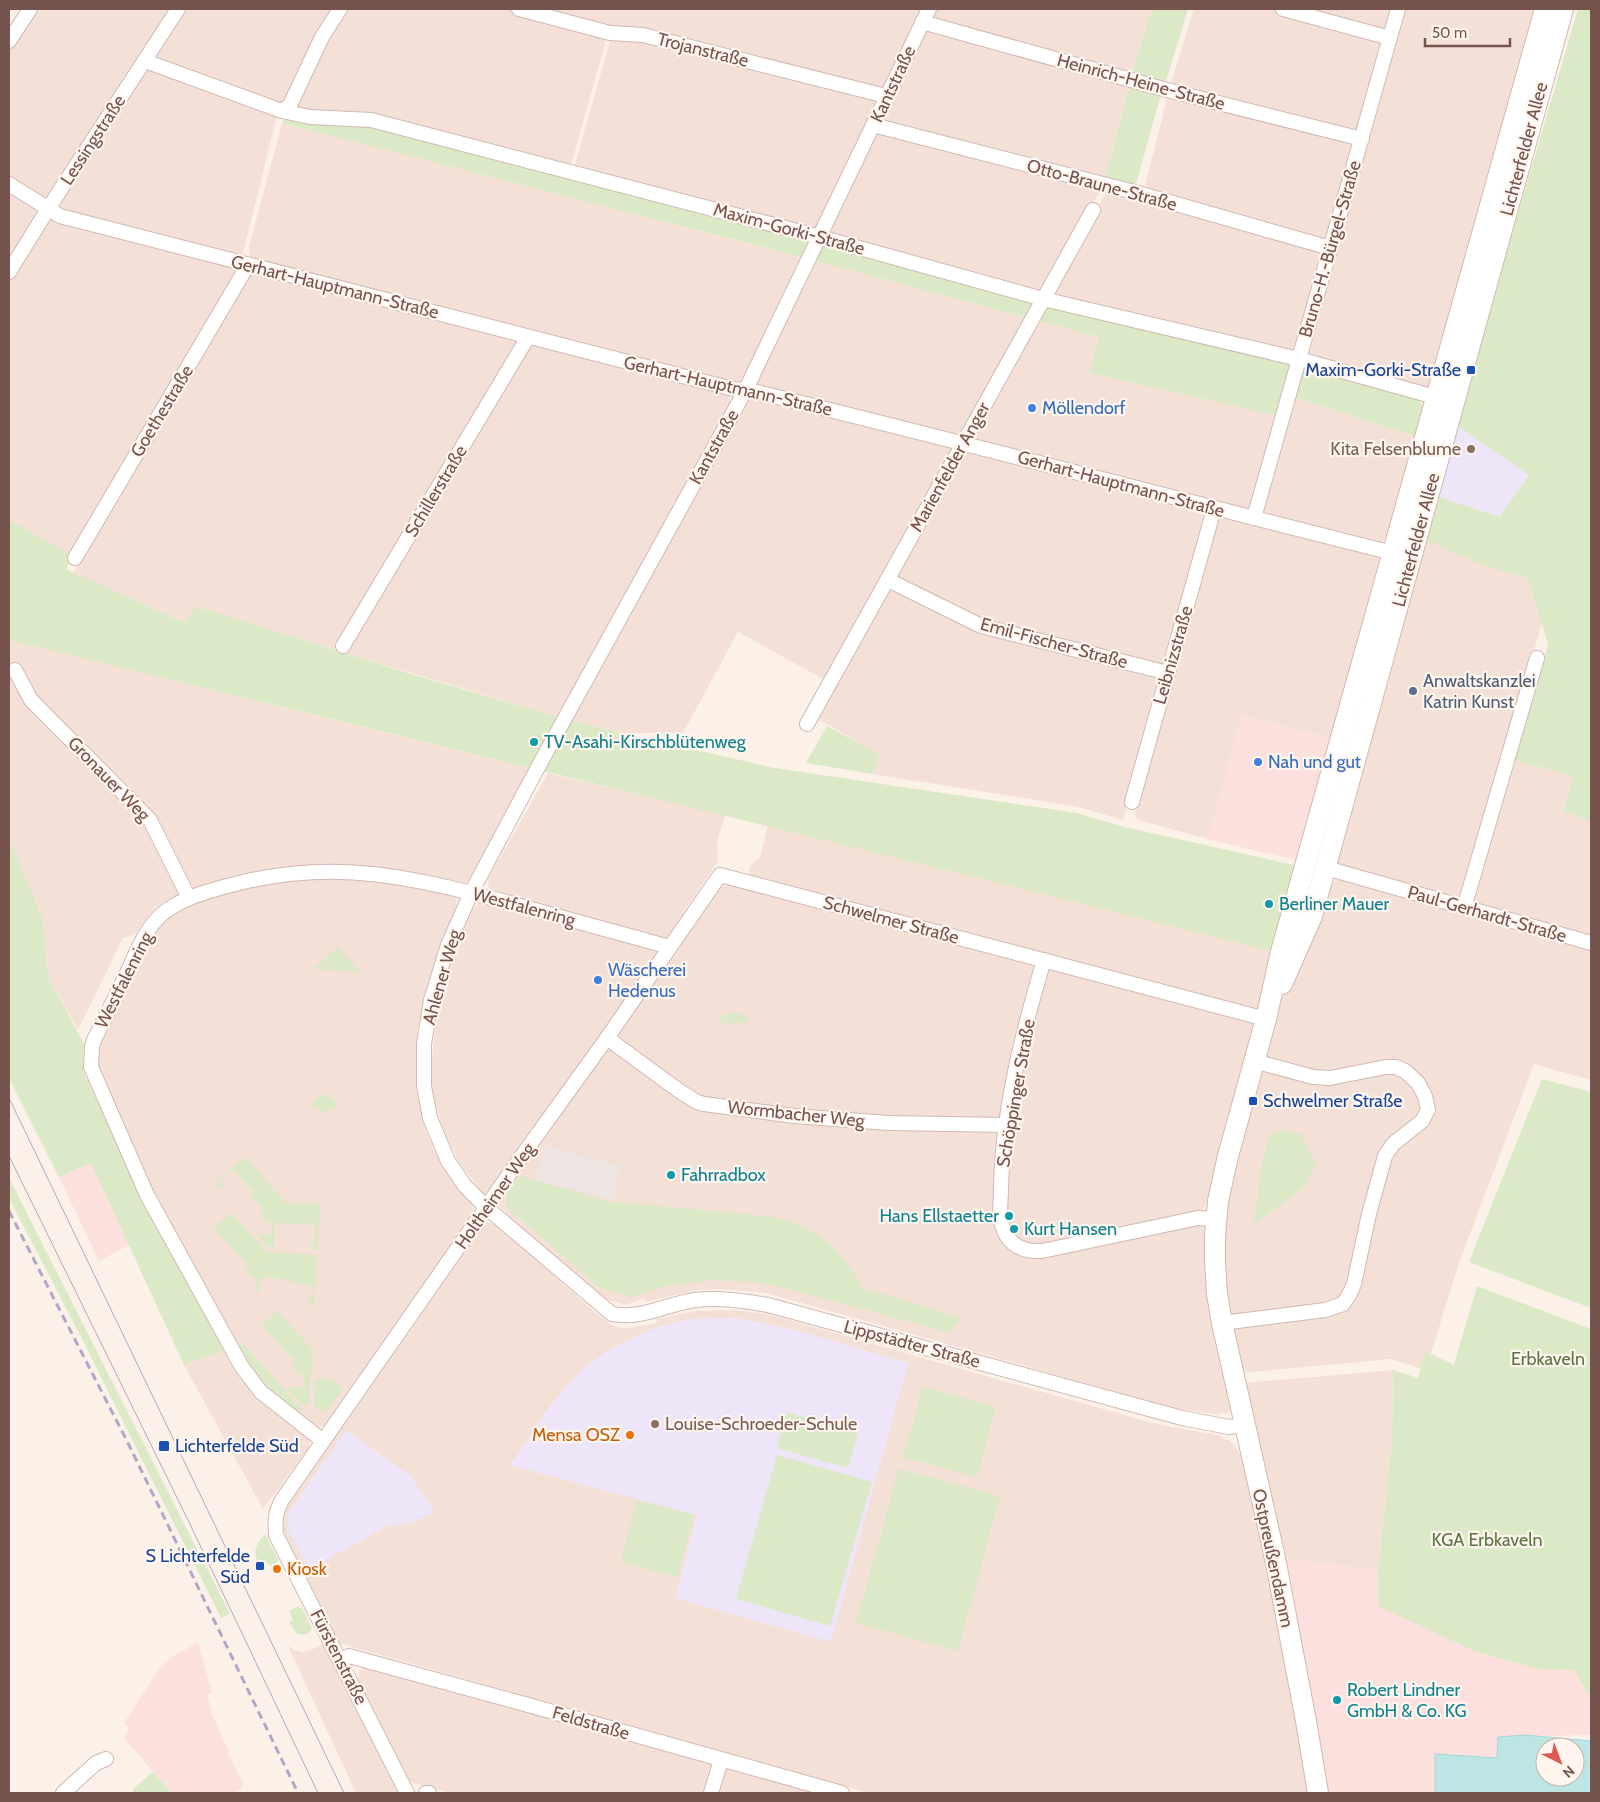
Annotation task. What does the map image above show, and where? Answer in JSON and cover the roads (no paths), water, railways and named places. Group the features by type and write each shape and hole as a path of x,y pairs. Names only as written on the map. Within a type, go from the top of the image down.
{"main road":[{"name":"Lichterfelder Allee","path":"1287,957 1312,916 1326,868 1402,555 1435,397 1545,9"},
{"name":"Lichterfelder Allee","path":"1287,957 1305,865 1402,555 1562,9"},
{"path":"1305,865 1326,868"},
{"name":"Ostpreußendamm","path":"1287,957 1266,1019 1228,1156 1218,1201 1214,1262 1222,1323 1275,1558 1318,1793"}],"street":[{"path":"9,41 30,9"},
{"name":"Lessingstraße","path":"9,272 48,208 178,9"},
{"path":"282,111 290,105 322,37 340,9"},
{"name":"Trojanstraße","path":"519,9 610,33 643,35 886,96"},
{"name":"Kantstraße","path":"536,769 745,391 928,9"},
{"path":"1283,9 1390,38"},
{"name":"Bruno-H.-Bürgel-Straße","path":"1254,518 1398,9"},
{"name":"Heinrich-Heine-Straße","path":"922,22 1167,90 1362,139"},
{"name":"Maxim-Gorki-Straße","path":"145,61 282,111 310,118 371,120 820,237 1043,299 1299,359 1435,397"},
{"name":"Otto-Braune-Straße","path":"873,125 1138,193 1330,248"},
{"name":"Gerhart-Hauptmann-Straße","path":"9,184 60,216 729,388 761,393 964,443 1214,509 1402,555"},
{"name":"Marienfelder Anger","path":"808,724 1092,210"},
{"name":"Goethestraße","path":"75,558 248,265"},
{"name":"Schillerstraße","path":"344,646 528,337"},
{"name":"Leibnizstraße","path":"1132,802 1214,509"},
{"name":"Emil-Fischer-Straße","path":"888,580 981,626 1168,673"},
{"path":"1464,908 1537,658"},
{"name":"Gronauer Weg","path":"15,670 31,700 150,820 189,898"},
{"name":"Ahlener Weg","path":"536,769 471,893 448,945 431,1000 424,1044 424,1086 430,1118 448,1161 465,1186 487,1208 584,1292"},
{"name":"Paul-Gerhardt-Straße","path":"1326,868 1591,943"},
{"name":"Westfalenring","path":"323,1441 261,1392 242,1367 147,1195 91,1066 94,1040 146,932 162,914 189,898 266,877 296,872 322,871 374,873 406,878 471,893 670,947"},
{"name":"Holtheimer Weg","path":"274,1519 282,1500 720,875"},
{"name":"Schwelmer Straße","path":"720,875 1266,1019"},
{"name":"Schöppinger Straße","path":"1044,960 1018,1060 1006,1125 1001,1171 1000,1217 1007,1238 1015,1246 1031,1252 1198,1218 1216,1219"},
{"name":"Wormbacher Weg","path":"607,1038 678,1090 697,1102 704,1104 794,1116 888,1124 1006,1125"},
{"path":"1222,1323 1324,1310 1343,1304 1350,1295 1354,1284 1369,1214 1385,1156 1393,1144 1422,1121 1428,1110 1425,1096 1418,1084 1405,1071 1396,1067 1386,1067 1330,1078 1313,1077 1254,1061"},
{"name":"Lippstädter Straße","path":"584,1292 612,1314 622,1316 634,1316 695,1300 723,1299 768,1305 1182,1418 1229,1428 1244,1425"},
{"name":"Fürstenstraße","path":"274,1519 276,1535 407,1793"},
{"name":"Feldstraße","path":"340,1660 349,1656 842,1793"},
{"path":"63,1793 96,1764 106,1760"},
{"path":"711,1793 721,1760"}],"water":[{"path":"1525,1735 1547,1737 1535,1737 1535,1787 1585,1787 1585,1740 1591,1741 1591,1793 1435,1793 1435,1754 1497,1758 1498,1737"}],"tram line":[{"path":"9,1098 344,1793"},
{"path":"9,1156 188,1520 318,1793"}],"railway":[{"path":"9,1211 128,1443 298,1793"}],"place":[{"name":"Maxim-Gorki-Straße","path":"1471,370"},
{"name":"Möllendorf","path":"1032,408"},
{"name":"Kita Felsenblume","path":"1471,449"},
{"name":"Anwaltskanzlei Katrin Kunst","path":"1413,691"},
{"name":"TV-Asahi-Kirschblütenweg","path":"534,742"},
{"name":"Nah und gut","path":"1258,762"},
{"name":"Berliner Mauer","path":"1269,904"},
{"name":"Wäscherei Hedenus","path":"598,980"},
{"name":"Schwelmer Straße","path":"1253,1101"},
{"name":"Fahrradbox","path":"671,1175"},
{"name":"Hans Ellstaetter","path":"1009,1216"},
{"name":"Kurt Hansen","path":"1014,1229"},
{"name":"Louise-Schroeder-Schule","path":"655,1424"},
{"name":"Mensa OSZ","path":"630,1435"},
{"name":"Lichterfelde Süd","path":"164,1446"},
{"name":"S Lichterfelde Süd","path":"260,1566"},
{"name":"Kiosk","path":"277,1569"},
{"name":"Robert Lindner GmbH & Co. KG","path":"1337,1700"}],"park label":[{"name":"Erbkaveln","path":"1548,1359"},
{"name":"KGA Erbkaveln","path":"1487,1540"}]}
